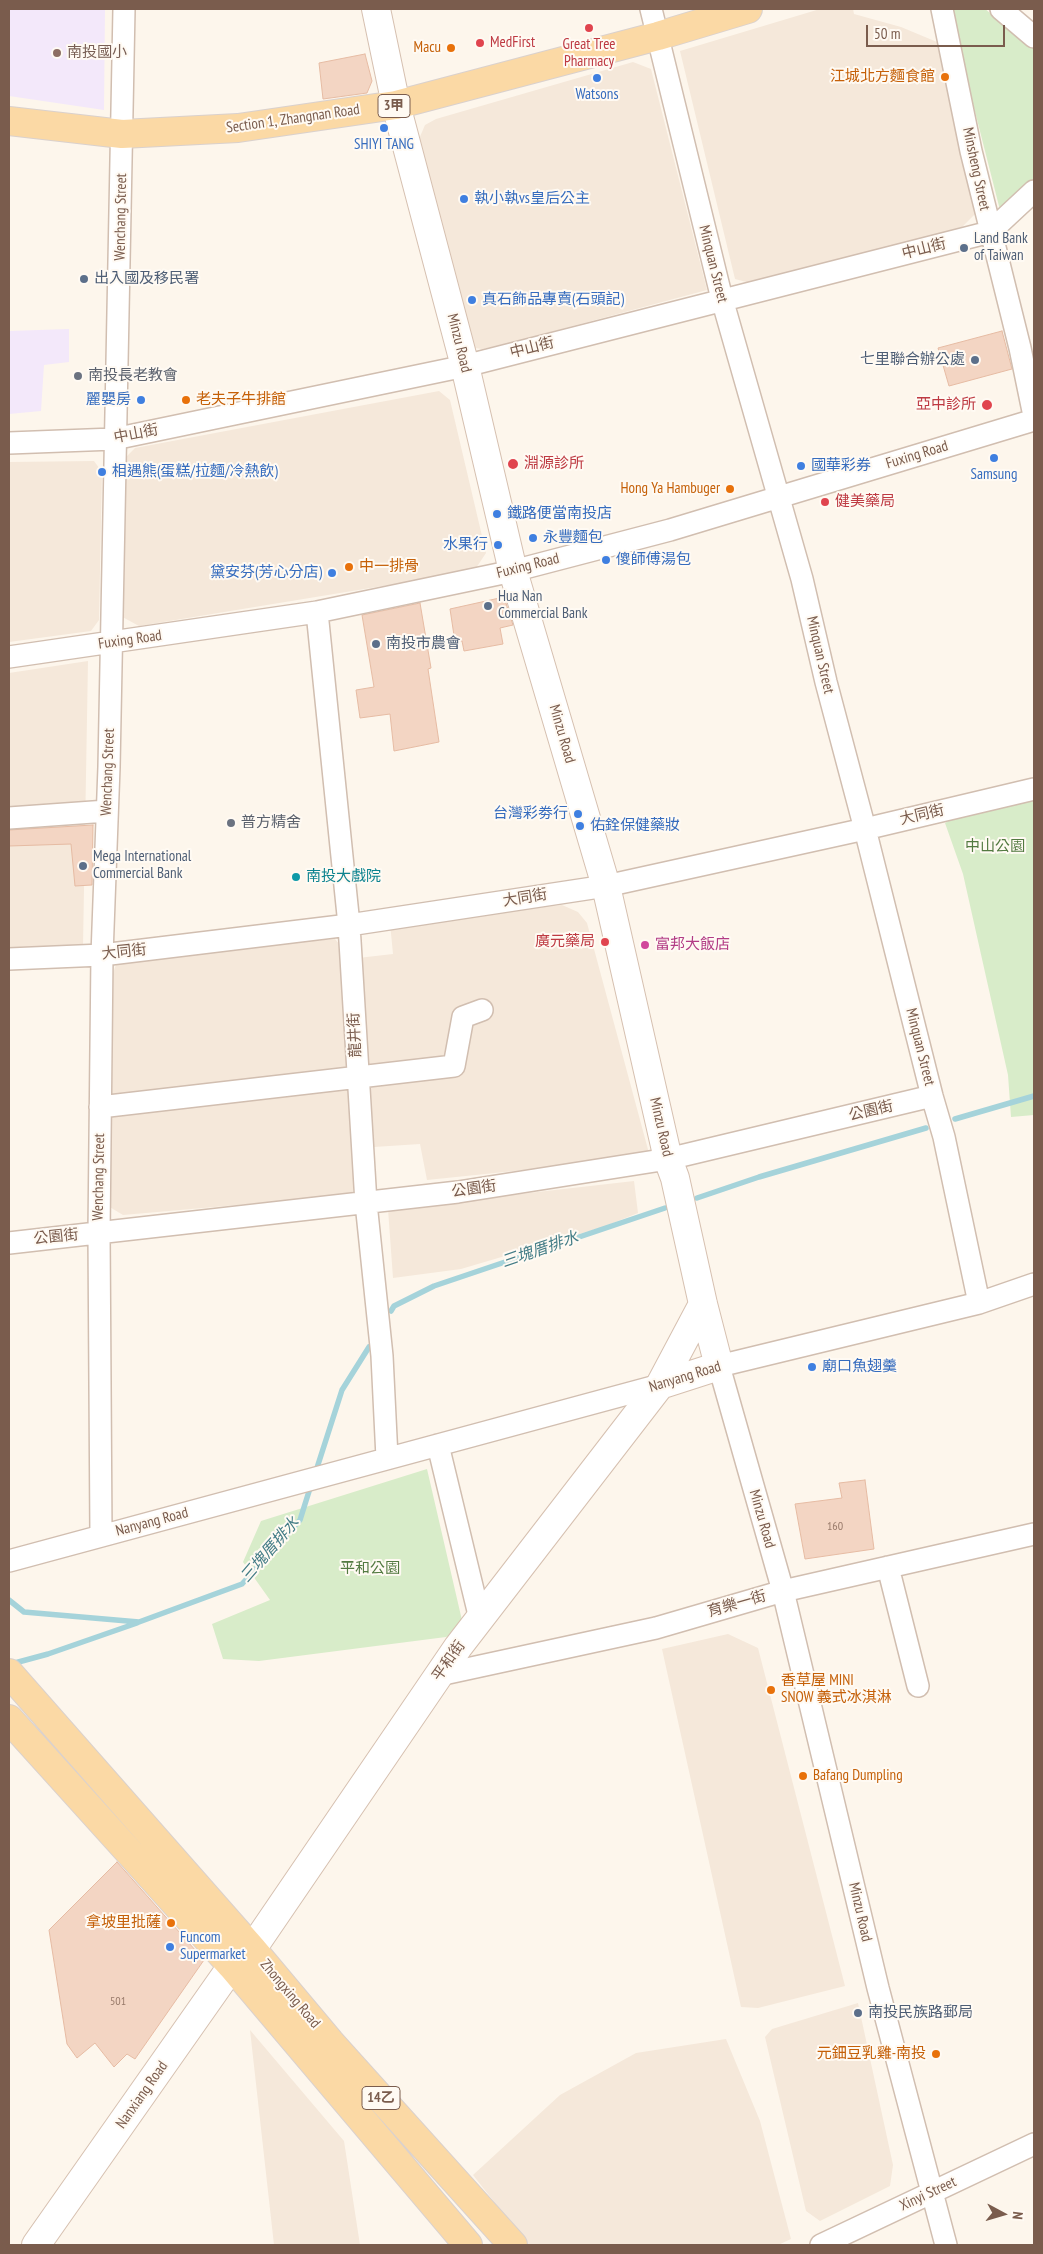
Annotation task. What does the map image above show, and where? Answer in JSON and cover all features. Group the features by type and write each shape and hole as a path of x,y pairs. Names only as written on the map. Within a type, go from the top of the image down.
{"main road":[{"name":"Minzu Road","path":"376,9 396,105 465,366 513,571 606,886 668,1159 679,1195 719,1366"},
{"name":"3甲","path":"658,36 748,9"},
{"name":"Section 1, Zhangnan Road","path":"9,121 122,134 238,128 396,105 658,36"},
{"name":"平和街","path":"242,1957 439,1674 660,1384 703,1304"},
{"name":"Nanyang Road","path":"660,1384 719,1366"},
{"name":"Zhongxing Road","path":"9,1673 242,1957 468,2245"},
{"name":"Zhongxing Road","path":"9,1719 242,1957 330,2042 513,2245"},
{"name":"Nanxiang Road","path":"36,2245 242,1957"}],"street":[{"name":"Wenchang Street","path":"101,1536 99,1233 102,954 111,644 124,9"},
{"name":"Minquan Street","path":"651,9 722,299 802,579 826,682 944,1137 979,1303"},
{"name":"Minsheng Street","path":"942,9 990,232 1020,348 1034,416"},
{"path":"1001,9 1034,37"},
{"name":"中山街","path":"9,443 114,439 465,366 990,232 1034,191"},
{"name":"Fuxing Road","path":"9,657 111,644 317,612 513,571 670,530 1034,420"},
{"name":"龍井街","path":"317,612 349,925 366,1203 382,1356 388,1458"},
{"name":"大同街","path":"9,958 102,954 349,925 606,886 865,829 1034,788"},
{"path":"9,818 107,811"},
{"path":"100,1107 454,1066 463,1017 482,1010"},
{"name":"公園街","path":"9,1243 458,1192 668,1159 932,1096"},
{"name":"Nanyang Road","path":"719,1366 979,1303 1034,1284"},
{"name":"Minzu Road","path":"719,1366 783,1591 878,1988 946,2245"},
{"name":"Nanyang Road","path":"9,1561 660,1384"},
{"path":"438,1445 480,1619"},
{"name":"育樂一街","path":"439,1674 656,1628 783,1591 1034,1534"},
{"path":"888,1567 918,1686"},
{"name":"Xinyi Street","path":"821,2245 1034,2144"}],"shaded area":[{"name":"南投國小","path":"9,9 105,9 104,110 9,96"},
{"path":"820,9 853,9 854,14 901,27 937,42 977,212 962,227 754,284 735,279 680,51"},
{"path":"633,62 651,69 707,290 502,345 482,349 475,348 422,167 419,139 425,125 436,119"},
{"path":"69,329 69,362 44,365 41,411 9,414 9,331"},
{"path":"439,391 450,400 486,553 474,571 139,626 117,614 120,463 135,448"},
{"path":"94,461 102,472 99,620 91,631 9,642 9,462"},
{"path":"88,661 83,946 9,950 9,673"},
{"path":"562,905 578,912 587,923 650,1157 427,1180 420,1144 374,1147 358,958 393,954 390,923"},
{"path":"335,939 346,952 359,1178 351,1195 123,1215 108,1206 111,980 118,958"},
{"path":"634,1181 638,1213 603,1227 461,1269 393,1278 388,1209"},
{"path":"728,1634 758,1648 845,1986 758,2008 741,2007 662,1649"},
{"path":"858,2003 893,2165 890,2186 820,2221 806,2211 765,2037 772,2029"},
{"path":"250,2030 344,2141 360,2245 274,2245"},
{"path":"726,2039 760,2121 791,2239 778,2245 528,2245 473,2175 560,2095 636,2053"}],"green space":[{"path":"955,9 985,9 1034,48 1034,178 1001,214 950,13"},
{"name":"中山公園","path":"1034,797 1034,1115 1011,1117 1008,1075 963,874 945,823 961,814"},
{"name":"平和公園","path":"427,1469 464,1629 446,1637 259,1661 223,1659 212,1624 270,1600 243,1562 261,1521"}],"building":[{"path":"365,54 372,81 367,93 323,99 319,63"},
{"name":"七里聯合辦公處","path":"1002,331 1012,369 949,386 938,348"},
{"path":"504,597 513,625 500,628 503,644 464,651 462,641 455,642 450,609"},
{"path":"420,603 431,668 428,669 439,742 394,751 390,714 360,718 356,690 374,687 362,615"},
{"name":"Mega International Commercial Bank","path":"93,825 92,885 75,886 71,844 9,846 9,830"},
{"path":"865,1480 874,1549 805,1559 795,1504 842,1498 839,1483"},
{"path":"117,1862 204,1960 135,2059 127,2054 114,2067 95,2043 77,2058 67,2044 49,1930"}],"waterway":[{"name":"三塊厝排水","path":"955,1119 1034,1096"},
{"name":"三塊厝排水","path":"697,1198 759,1177 926,1128"},
{"name":"三塊厝排水","path":"391,1311 394,1306 434,1286 665,1208"},
{"name":"三塊厝排水","path":"315,1474 342,1390 369,1347"},
{"name":"三塊厝排水","path":"9,1600 24,1612 139,1622 242,1584 300,1520 311,1485"},
{"path":"11,1664 48,1654 137,1623"}],"place":[{"name":"Great Tree Pharmacy","path":"589,28"},
{"name":"MedFirst","path":"480,43"},
{"name":"Macu","path":"451,48"},
{"name":"南投國小","path":"57,53"},
{"name":"江城北方麵食館","path":"945,77"},
{"name":"Watsons","path":"597,78"},
{"name":"SHIYI TANG","path":"384,128"},
{"name":"執小執vs皇后公主","path":"464,199"},
{"name":"Land Bank of Taiwan","path":"964,248"},
{"name":"出入國及移民署","path":"84,279"},
{"name":"真石飾品專賣(石頭記)","path":"472,300"},
{"name":"七里聯合辦公處","path":"975,360"},
{"name":"南投長老教會","path":"78,376"},
{"name":"麗嬰房","path":"141,400"},
{"name":"老夫子牛排館","path":"186,400"},
{"name":"亞中診所","path":"987,405"},
{"name":"Samsung","path":"994,458"},
{"name":"淵源診所","path":"513,464"},
{"name":"國華彩券","path":"801,466"},
{"name":"相遇熊(蛋糕/拉麵/冷熱飲)","path":"102,472"},
{"name":"Hong Ya Hambuger","path":"730,489"},
{"name":"健美藥局","path":"825,502"},
{"name":"鐵路便當南投店","path":"497,514"},
{"name":"永豐麵包","path":"533,538"},
{"name":"水果行","path":"498,545"},
{"name":"傻師傅湯包","path":"606,560"},
{"name":"中一排骨","path":"349,567"},
{"name":"黛安芬(芳心分店)","path":"332,573"},
{"name":"Hua Nan Commercial Bank","path":"488,606"},
{"name":"南投市農會","path":"376,644"},
{"name":"台灣彩劵行","path":"578,814"},
{"name":"普方精舍","path":"231,823"},
{"name":"佑銓保健藥妝","path":"580,826"},
{"name":"Mega International Commercial Bank","path":"83,866"},
{"name":"南投大戲院","path":"296,877"},
{"name":"廣元藥局","path":"605,942"},
{"name":"富邦大飯店","path":"645,945"},
{"name":"廟口魚翅羹","path":"812,1367"},
{"name":"香草屋 MINI SNOW 義式冰淇淋","path":"771,1690"},
{"name":"Bafang Dumpling","path":"803,1776"},
{"name":"拿坡里批薩","path":"171,1923"},
{"name":"Funcom Supermarket","path":"170,1947"},
{"name":"南投民族路郵局","path":"858,2013"},
{"name":"元鈿豆乳雞-南投","path":"936,2054"}]}
